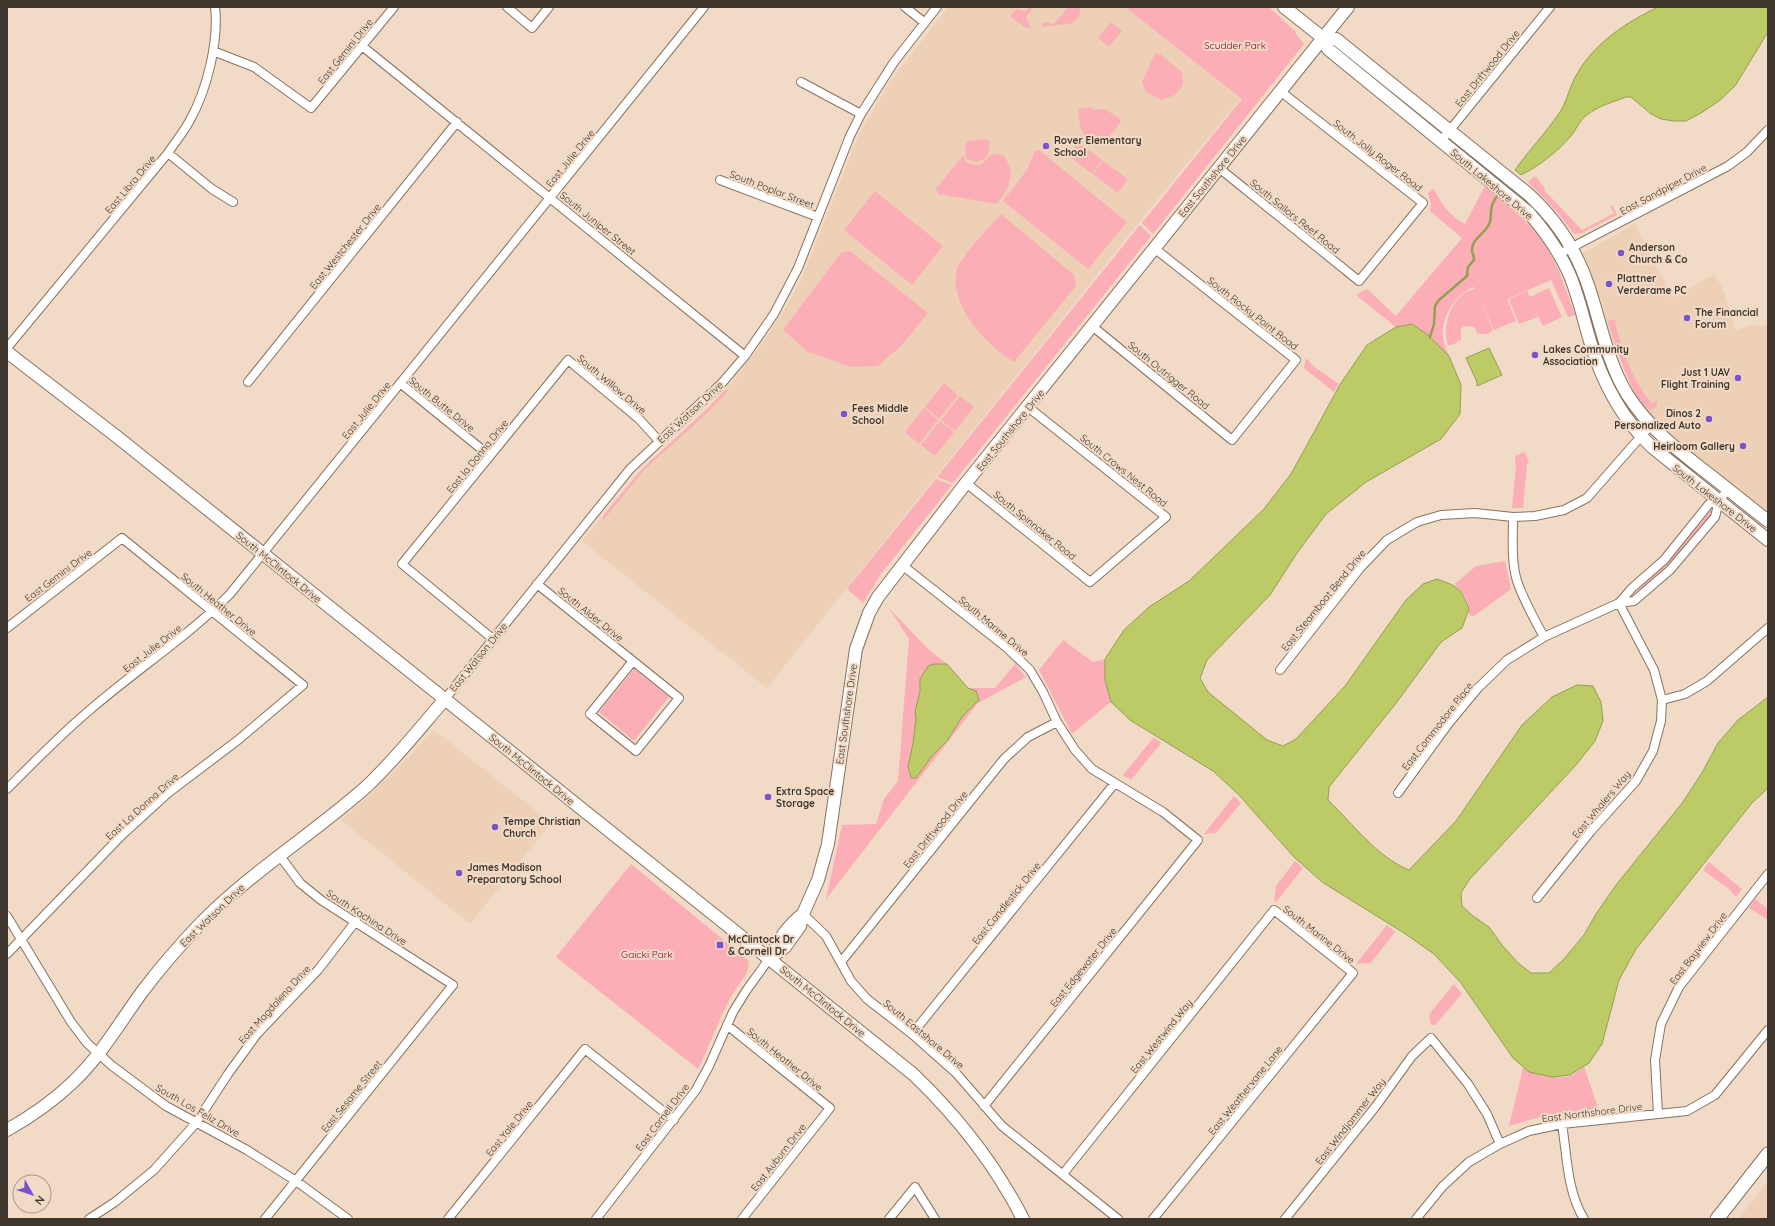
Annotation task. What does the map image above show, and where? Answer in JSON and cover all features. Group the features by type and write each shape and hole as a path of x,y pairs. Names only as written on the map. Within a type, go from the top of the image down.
{"main road":[{"path":"1717,1219 1768,1154"}],"street":[{"name":"East Libra Drive","path":"7,348 168,153 190,120 205,85 213,51 215,7"},
{"name":"East Gemini Drive","path":"213,51 254,67 311,108 394,7"},
{"path":"507,7 532,28 549,7"},
{"name":"East Julie Drive","path":"7,789 49,747 91,709 212,612 230,594 704,7"},
{"path":"905,7 925,23"},
{"name":"East Watson Drive","path":"7,1130 39,1112 74,1082 98,1053 152,979 201,923 238,888 366,786 403,749 445,699 619,482 659,441 722,383 745,356 774,314 790,282 850,136 861,114 894,62 937,7"},
{"name":"South Lakeshore Drive","path":"1284,7 1323,38 1328,49 1526,210 1546,234 1559,254 1572,281 1598,366 1607,387 1625,415 1641,436 1665,458 1768,540"},
{"name":"East Southshore Drive","path":"769,959 785,947 800,926 803,914 818,880 828,844 856,648 862,628 878,597 966,483 1348,7"},
{"name":"East Driftwood Drive","path":"1441,141 1550,7"},
{"name":"South Lakeshore Drive","path":"1323,38 1336,39 1540,204 1558,226 1572,248 1585,276 1608,352 1620,380 1627,394 1650,426 1675,448 1768,521"},
{"name":"South Juniper Street","path":"362,46 551,197 745,356"},
{"path":"801,82 861,114"},
{"name":"South Jolly Roger Road","path":"1280,91 1423,203 1359,281"},
{"name":"East Westchester Drive","path":"248,382 457,122"},
{"name":"East Sandpiper Drive","path":"1559,254 1728,166 1747,152 1768,130"},
{"path":"168,153 212,189 233,202"},
{"name":"South Sailors Reef Road","path":"1219,168 1359,281"},
{"name":"South Poplar Street","path":"720,180 818,217"},
{"name":"South Rocky Point Road","path":"1154,248 1296,360 1232,440"},
{"path":"1584,319 1597,315"},
{"name":"South Outrigger Road","path":"1092,326 1232,440"},
{"name":"South McClintock Drive","path":"7,352 116,436 897,1061 941,1102 964,1128 986,1156 1023,1219"},
{"name":"South Willow Drive","path":"568,360 639,418 659,441"},
{"name":"East la Donna Drive","path":"493,639 402,564 568,360"},
{"name":"South Butte Drive","path":"400,383 490,456"},
{"name":"South Crows Nest Road","path":"1028,407 1166,517 1090,582"},
{"name":"East Steamboat Bend Drive","path":"1280,670 1361,567 1387,540 1417,522 1441,515 1475,513 1513,517 1535,516 1564,510 1587,498 1650,426"},
{"name":"South Spinnaker Road","path":"966,483 1090,582"},
{"name":"East Commodore Place","path":"1618,602 1634,601 1670,570 1715,517 1719,501 1728,489"},
{"name":"East Commodore Place","path":"1398,793 1449,723 1478,688 1507,660 1544,637 1618,602 1664,560 1709,504 1719,501"},
{"path":"1513,517 1513,546 1517,580 1528,609 1544,637"},
{"name":"East Gemini Drive","path":"7,628 122,538"},
{"name":"South Heather Drive","path":"122,538 303,685"},
{"name":"South Marine Drive","path":"902,565 1006,647 1030,670 1043,692 1057,722 1075,750 1092,769 1162,812 1198,840"},
{"name":"South Alder Drive","path":"537,584 633,661 679,698 636,751 590,714 633,661"},
{"name":"East Whalers Way","path":"1537,898 1591,831 1636,781 1653,751 1661,721 1662,700 1654,670 1618,602"},
{"path":"1662,700 1685,694 1707,681 1768,628"},
{"name":"East La Donna Drive","path":"7,954 122,835 168,793 238,740 303,685"},
{"name":"East Driftwood Drive","path":"841,962 1004,759 1028,736 1057,722"},
{"name":"East Candlestick Drive","path":"912,1034 1116,783"},
{"name":"East Edgewater Drive","path":"984,1106 1198,840"},
{"name":"South Kachina Drive","path":"280,856 300,883 321,900 356,921 453,985"},
{"name":"East Bayview Drive","path":"1658,1114 1656,1060 1662,1024 1679,987 1768,874"},
{"name":"South Marine Drive","path":"1274,910 1353,973"},
{"name":"East Westwind Way","path":"1063,1174 1274,910"},
{"name":"South Eastshore Drive","path":"803,914 826,936 851,981 867,999 912,1034 956,1072 1002,1126 1118,1219"},
{"name":"South Los Feliz Drive","path":"7,916 71,1022 87,1043 98,1053 144,1091 166,1106 247,1150 296,1181 348,1219"},
{"name":"East Magdalena Drive","path":"89,1219 115,1202 154,1170 196,1123 228,1074 257,1034 318,970 356,921"},
{"name":"East Cornell Drive","path":"596,1219 696,1090 727,1025 746,991 769,959"},
{"name":"East Weathervane Lane","path":"1154,1219 1353,973"},
{"name":"East Sesame Street","path":"265,1219 453,985"},
{"name":"South Heather Drive","path":"727,1025 830,1108"},
{"name":"East Northshore Drive","path":"1416,1219 1443,1186 1469,1162 1500,1144 1529,1131 1562,1124 1687,1111 1715,1095 1768,1030"},
{"name":"East Windjammer Way","path":"1285,1219 1376,1106 1412,1056 1431,1038 1468,1084 1487,1114 1500,1144"},
{"name":"East Yale Drive","path":"448,1219 585,1049 674,1120"},
{"name":"East Auburn Drive","path":"742,1219 830,1108"},
{"path":"1562,1124 1571,1182 1577,1205 1584,1219"},
{"path":"889,1219 915,1188 935,1219"}],"shaded area":[{"name":"Fees Middle School","path":"948,7 1125,7 1241,98 1157,200 767,688 582,541 642,469 708,408 735,379 768,335 788,304 803,276 859,134 890,82"},
{"path":"1658,7 1768,7 1768,32 1735,86 1719,101 1701,113 1686,121 1661,119 1651,114 1631,97 1626,97 1601,107 1584,117 1565,143 1541,163 1521,175 1515,170 1558,115 1564,105 1577,74 1592,53 1612,34 1635,19"},
{"path":"1635,224 1672,298 1714,274 1722,287 1736,331 1751,325 1768,325 1768,513 1708,466 1663,428 1646,408 1617,352 1607,329 1603,305 1583,253"},
{"path":"1412,324 1428,335 1449,356 1461,385 1460,414 1441,439 1366,482 1326,514 1297,553 1270,595 1207,660 1200,678 1208,692 1267,740 1283,746 1296,739 1345,686 1406,600 1423,584 1437,579 1458,589 1469,609 1462,628 1441,642 1397,702 1329,787 1328,800 1386,857 1409,870 1456,821 1522,725 1552,697 1577,685 1593,686 1601,702 1603,721 1595,741 1576,765 1469,880 1461,893 1462,906 1489,927 1518,963 1531,973 1549,973 1564,959 1584,935 1596,914 1616,885 1683,802 1703,771 1718,743 1738,720 1768,697 1768,788 1752,803 1636,949 1619,980 1602,1044 1589,1063 1570,1075 1552,1077 1529,1072 1513,1058 1461,983 1434,954 1404,933 1322,882 1294,857 1238,794 1213,771 1130,720 1111,702 1105,680 1105,659 1124,630 1149,607 1189,581 1264,509 1291,474 1341,383 1367,345 1396,327"},
{"path":"1489,348 1502,375 1477,386 1477,382 1466,358"},
{"path":"934,664 947,664 968,688 976,691 979,700 962,717 947,741 933,755 916,778 911,778 908,766 913,744 916,718 915,712 920,692 920,679 928,666"},
{"name":"James Madison Preparatory School","path":"434,730 551,823 470,924 341,820 408,758"},
{"path":"1768,1181 1768,1219 1738,1219"}],"green space":[{"path":"1029,7 1034,7 1026,17 1030,27 1028,28 1010,16 1017,9 1026,11"},
{"path":"1068,7 1081,7 1079,16 1073,23 1041,27 1044,22 1054,24"},
{"name":"Scudder Park","path":"1125,7 1269,7 1296,32 1295,33 1304,44 1153,234 1142,223 1242,99"},
{"path":"1111,22 1122,31 1109,47 1098,38"},
{"path":"1159,53 1182,72 1183,85 1175,95 1162,100 1146,92 1142,82 1155,54"},
{"path":"1092,107 1092,110 1105,109 1120,119 1120,123 1106,141 1091,140 1083,134 1078,109"},
{"path":"986,139 990,141 988,154 983,160 975,162 966,159 965,145 968,141"},
{"path":"1078,142 1102,160 1092,174 1068,155"},
{"path":"1039,150 1127,222 1088,269 1003,201 1027,170 1035,151"},
{"path":"993,154 1003,155 1010,168 1011,174 1008,186 997,204 938,194 936,189 963,155 966,162 980,165"},
{"path":"1103,161 1128,179 1118,193 1093,174"},
{"path":"1535,176 1545,188 1544,190 1582,230 1614,213 1610,206 1612,205 1617,215 1582,233 1574,234 1558,213 1528,182"},
{"path":"1485,186 1520,216 1539,236 1558,268 1575,315 1568,317 1551,280 1507,299 1516,321 1494,330 1474,287 1467,290 1455,300 1444,322 1443,338 1449,356 1428,335 1412,324 1396,327 1356,295 1367,289 1396,316 1462,238 1430,211 1431,204 1428,193 1434,189 1446,209 1455,218 1465,224"},
{"path":"875,191 943,246 912,285 844,230"},
{"path":"1001,214 1074,275 1076,286 1014,362 996,349 978,332 964,311 956,289 956,278 961,261"},
{"path":"1140,225 1151,236 953,483 937,477"},
{"path":"850,251 928,313 902,345 878,366 851,367 808,352 783,330 841,253"},
{"path":"1549,288 1562,317 1543,326 1533,306 1538,317 1519,324 1509,299 1527,291 1530,297"},
{"path":"1475,289 1493,330 1488,334 1478,334 1474,327 1465,326 1461,328 1461,340 1452,345 1448,345 1446,329 1451,311 1461,296 1467,291"},
{"path":"1620,319 1615,322 1629,366 1640,386 1653,404 1658,400 1656,407 1652,410 1645,406 1638,398 1619,356 1608,321"},
{"path":"1306,358 1314,367 1339,384 1334,392 1304,368"},
{"path":"944,383 958,395 939,419 925,407"},
{"path":"726,389 728,391 704,416 645,469 604,519 602,517 642,469 708,408"},
{"path":"960,396 974,407 955,431 941,420"},
{"path":"924,408 938,420 919,444 905,432"},
{"path":"940,421 954,432 935,456 921,445"},
{"path":"1525,452 1529,463 1527,464 1523,508 1512,508 1516,466 1515,456"},
{"path":"936,479 952,485 881,574 863,603 847,589"},
{"path":"1711,509 1713,513 1687,544 1660,573 1640,591 1639,587 1667,563"},
{"path":"1505,561 1511,589 1474,616 1469,615 1467,602 1455,584 1476,566"},
{"path":"888,607 926,647 947,664 968,688 995,688 1015,664 1026,677 978,703 826,899 842,825 876,824 884,799 898,781 909,639"},
{"path":"1063,640 1093,662 1105,659 1105,680 1111,702 1072,734 1039,670"},
{"path":"634,669 669,697 634,741 599,712"},
{"path":"1154,737 1161,743 1131,780 1123,775"},
{"path":"1234,796 1241,803 1216,833 1204,834"},
{"path":"1295,861 1303,868 1277,901 1274,901 1276,886"},
{"path":"1709,862 1742,889 1736,897 1729,889 1703,870"},
{"name":"Gaicki Park","path":"631,864 748,960 749,965 747,973 735,990 720,1019 698,1069 556,957"},
{"path":"1755,899 1768,909 1768,920 1749,908"},
{"path":"1387,925 1395,932 1371,963 1356,964"},
{"path":"1454,984 1462,994 1435,1025 1431,1025 1429,1016 1430,1013"},
{"path":"1584,1067 1599,1110 1540,1117 1509,1126 1523,1068 1540,1075 1559,1078 1570,1076"}],"waterway":[{"path":"1430,337 1434,324 1435,306 1439,300 1467,276 1468,267 1474,260 1472,246 1476,239 1488,226 1492,206 1497,196"}],"place":[{"name":"Rover Elementary School","path":"1046,146"},
{"name":"Anderson Church & Co","path":"1621,253"},
{"name":"Plattner Verderame PC","path":"1609,284"},
{"name":"The Financial Forum","path":"1687,318"},
{"name":"Lakes Community Association","path":"1535,355"},
{"name":"Just 1 UAV Flight Training","path":"1738,378"},
{"name":"Fees Middle School","path":"844,414"},
{"name":"Dinos 2 Personalized Auto","path":"1709,419"},
{"name":"Heirloom Gallery","path":"1743,446"},
{"name":"Extra Space Storage","path":"768,797"},
{"name":"Tempe Christian Church","path":"495,827"},
{"name":"James Madison Preparatory School","path":"459,873"},
{"name":"McClintock Dr & Cornell Dr","path":"720,945"}]}
